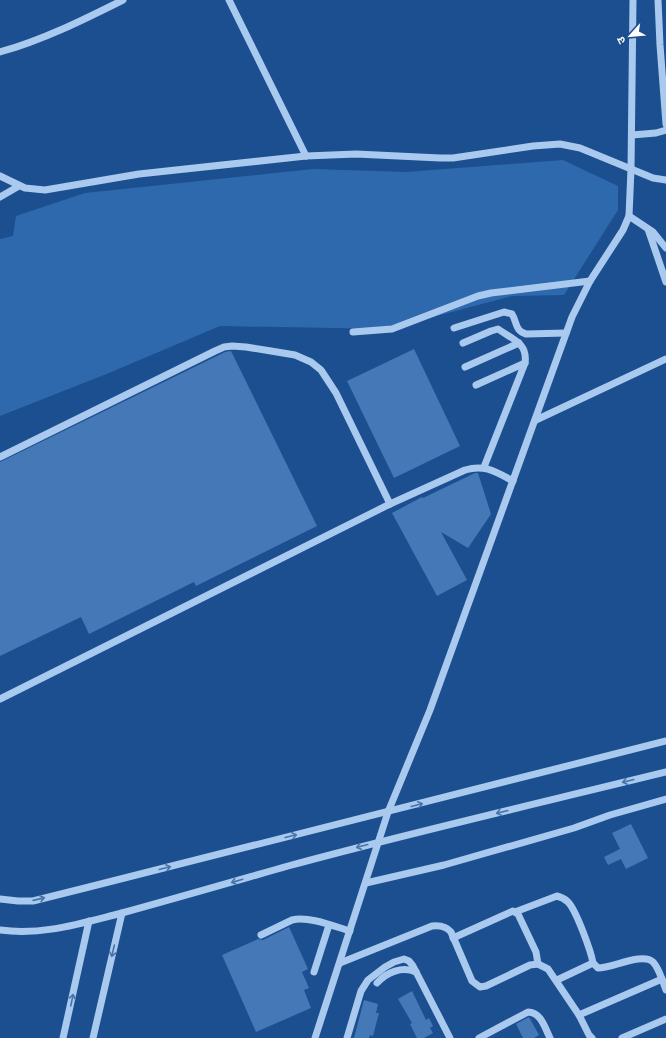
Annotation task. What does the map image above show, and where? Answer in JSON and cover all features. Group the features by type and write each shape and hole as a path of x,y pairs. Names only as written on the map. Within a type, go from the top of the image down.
{"street":[{"path":"0,52 45,37 86,19 123,0"},
{"path":"229,0 306,156"},
{"path":"315,1038 388,812 430,710 566,334 580,298 623,230 629,216 632,135 633,0"},
{"path":"658,0 666,124"},
{"path":"632,135 656,133 666,130"},
{"path":"0,176 19,186 45,190 145,174 306,156 356,154 453,158 551,144 580,148 653,178 666,180"},
{"path":"0,198 19,186"},
{"path":"629,216 658,237 666,248"},
{"path":"648,229 666,282"},
{"path":"353,332 392,329 478,296 491,293 590,281"},
{"path":"454,328 504,312 509,312 512,314 518,330 521,333 566,334"},
{"path":"463,343 498,329 522,345 526,352 525,363 484,467"},
{"path":"465,367 519,343"},
{"path":"0,457 215,351 224,347 246,347 295,355 311,362 321,370 336,393 390,504"},
{"path":"536,420 666,359"},
{"path":"476,385 525,363"},
{"path":"0,699 390,504 465,470 484,467 513,481"},
{"path":"0,899 33,901 666,741"},
{"path":"0,930 31,932 62,928 122,913 379,842 666,772"},
{"path":"366,883 451,863 574,828 610,815 666,799"},
{"path":"453,938 512,911 515,912 557,896 563,898 571,905 588,944 593,963 598,968 645,959 655,964 666,990"},
{"path":"515,912 518,914 536,952 538,964"},
{"path":"93,1038 122,913"},
{"path":"261,935 288,921 302,918 350,931"},
{"path":"63,1038 89,921"},
{"path":"314,972 329,925"},
{"path":"340,963 432,926 442,926 451,932 472,981 480,987 486,986 530,965 538,964 548,969 579,1015 592,1038"},
{"path":"346,1038 361,991 368,980 385,967 404,959 409,961 416,972 450,1038"},
{"path":"556,980 593,963"},
{"path":"377,983 384,977 396,971 407,970 416,972"},
{"path":"579,1015 662,980"},
{"path":"478,1038 528,1012 532,1012 538,1016 550,1038"},
{"path":"622,1038 666,1019"}],"shaded area":[{"path":"563,160 618,186 618,210 564,295 512,296 388,329 220,326 109,373 0,416 0,239 13,236 16,216 85,193 313,169 406,172"}],"building":[{"path":"414,349 460,446 394,478 347,381"},
{"path":"231,351 317,526 196,586 194,582 89,634 81,617 0,656 0,462 225,352"},
{"path":"475,473 478,473 491,514 468,548 441,532 467,580 437,596 392,513 422,497 423,498"},
{"path":"631,824 648,858 626,869 621,859 608,865 604,857 620,849 612,833"},
{"path":"289,927 308,969 302,972 309,988 304,990 311,1008 256,1032 222,955 258,939 263,940"},
{"path":"412,991 426,1020 429,1018 433,1026 430,1028 433,1033 424,1038 417,1038 410,1024 412,1023 398,999"},
{"path":"364,1000 378,1004 376,1013 379,1013 373,1036 370,1035 369,1038 354,1038"},
{"path":"529,1017 539,1035 534,1038 523,1038 516,1024"}]}
